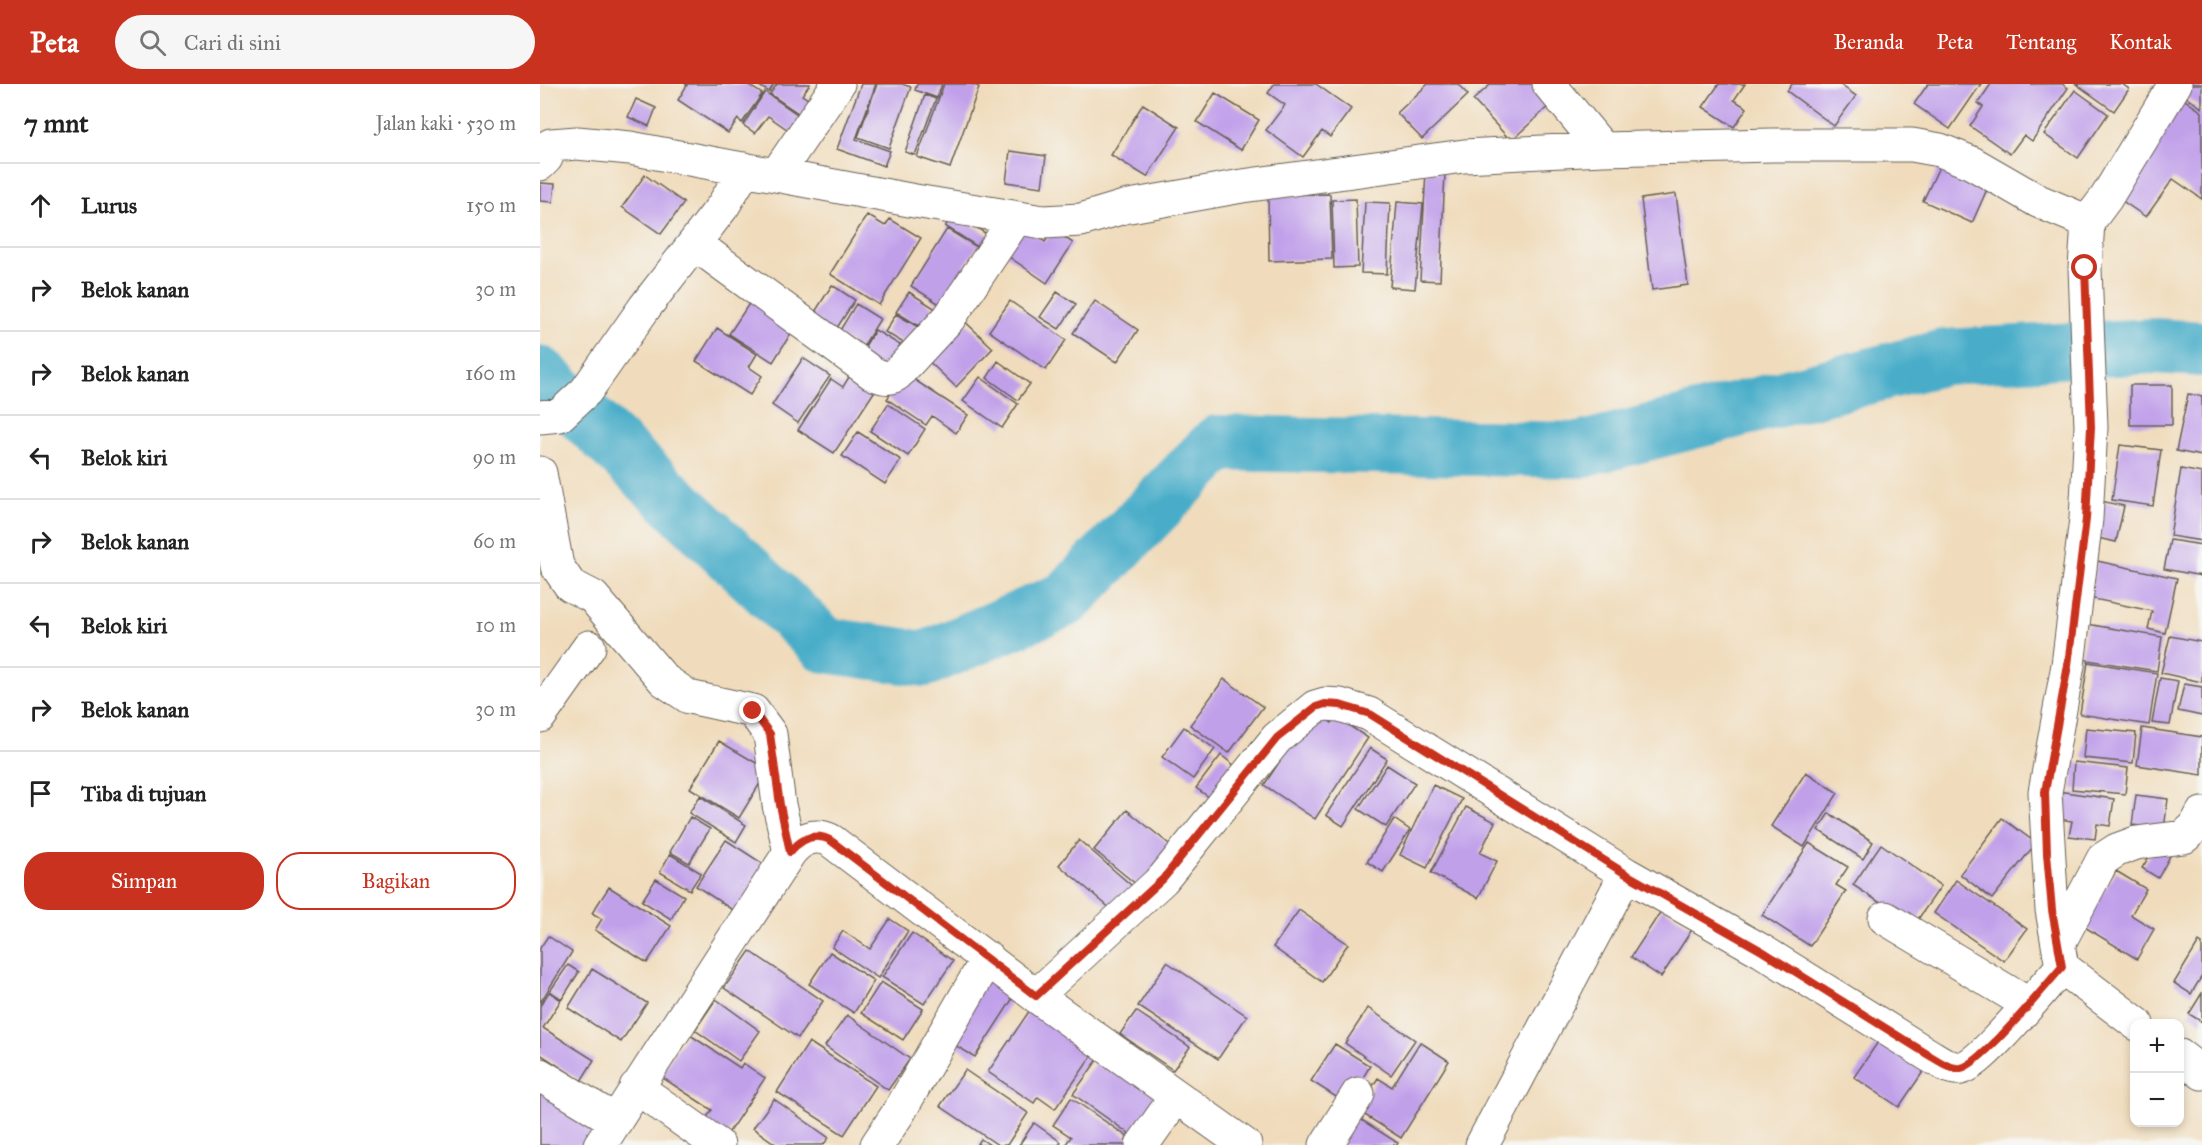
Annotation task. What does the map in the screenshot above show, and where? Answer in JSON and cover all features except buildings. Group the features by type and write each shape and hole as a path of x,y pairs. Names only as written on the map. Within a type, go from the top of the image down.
{"street":[{"path":"550,416 586,391 645,307 695,244 748,180 838,84"},
{"path":"1549,84 1603,149"},
{"path":"2132,1019 2060,956 2052,910 2045,792 2068,665 2086,519 2091,427 2085,268 2088,222 2106,198 2175,84"},
{"path":"545,151 577,143 630,148 748,180 1043,222 1081,220 1124,207 1242,186 1464,156 1603,149 1912,145 1940,150 1972,163 2038,201 2088,222"},
{"path":"695,244 872,373 887,378 894,377 949,318 1016,218"},
{"path":"540,473 557,566 570,585 594,597 664,680 689,697 753,711 770,734 780,805 790,852"},
{"path":"540,716 589,647"},
{"path":"1036,996 1163,879 1277,738 1316,707 1325,704 1340,705 1370,714 1626,874 1762,951 1927,1054 1959,1069 1968,1066 1991,1046 2028,1004 2060,956 2103,859 2117,850 2136,843 2184,837 2190,833 2202,814"},
{"path":"540,1075 608,1133 790,852 797,844 812,836 823,837 1036,996 1245,1145"},
{"path":"1482,1145 1626,874"},
{"path":"1885,918 2028,1004"},
{"path":"877,1145 900,1112 988,958"},
{"path":"2184,1059 2202,1073"},
{"path":"636,1087 718,1145"},
{"path":"1326,1145 1358,1094"},
{"path":"1142,1145 1176,1097"}],"waterway":[{"path":"540,374 825,645 925,659 1066,599 1218,443 1580,450 1944,357 2154,346 2202,349"}],"route":[{"path":"753,711 770,734 780,805 790,852 797,844 812,836 830,840 1036,996 1163,879 1277,738 1316,707 1325,704 1340,705 1370,714 1626,874 1762,951 1927,1054 1959,1069 1968,1066 1991,1046 2062,967 2052,910 2045,792 2068,665 2086,519 2091,427 2085,268"}]}
